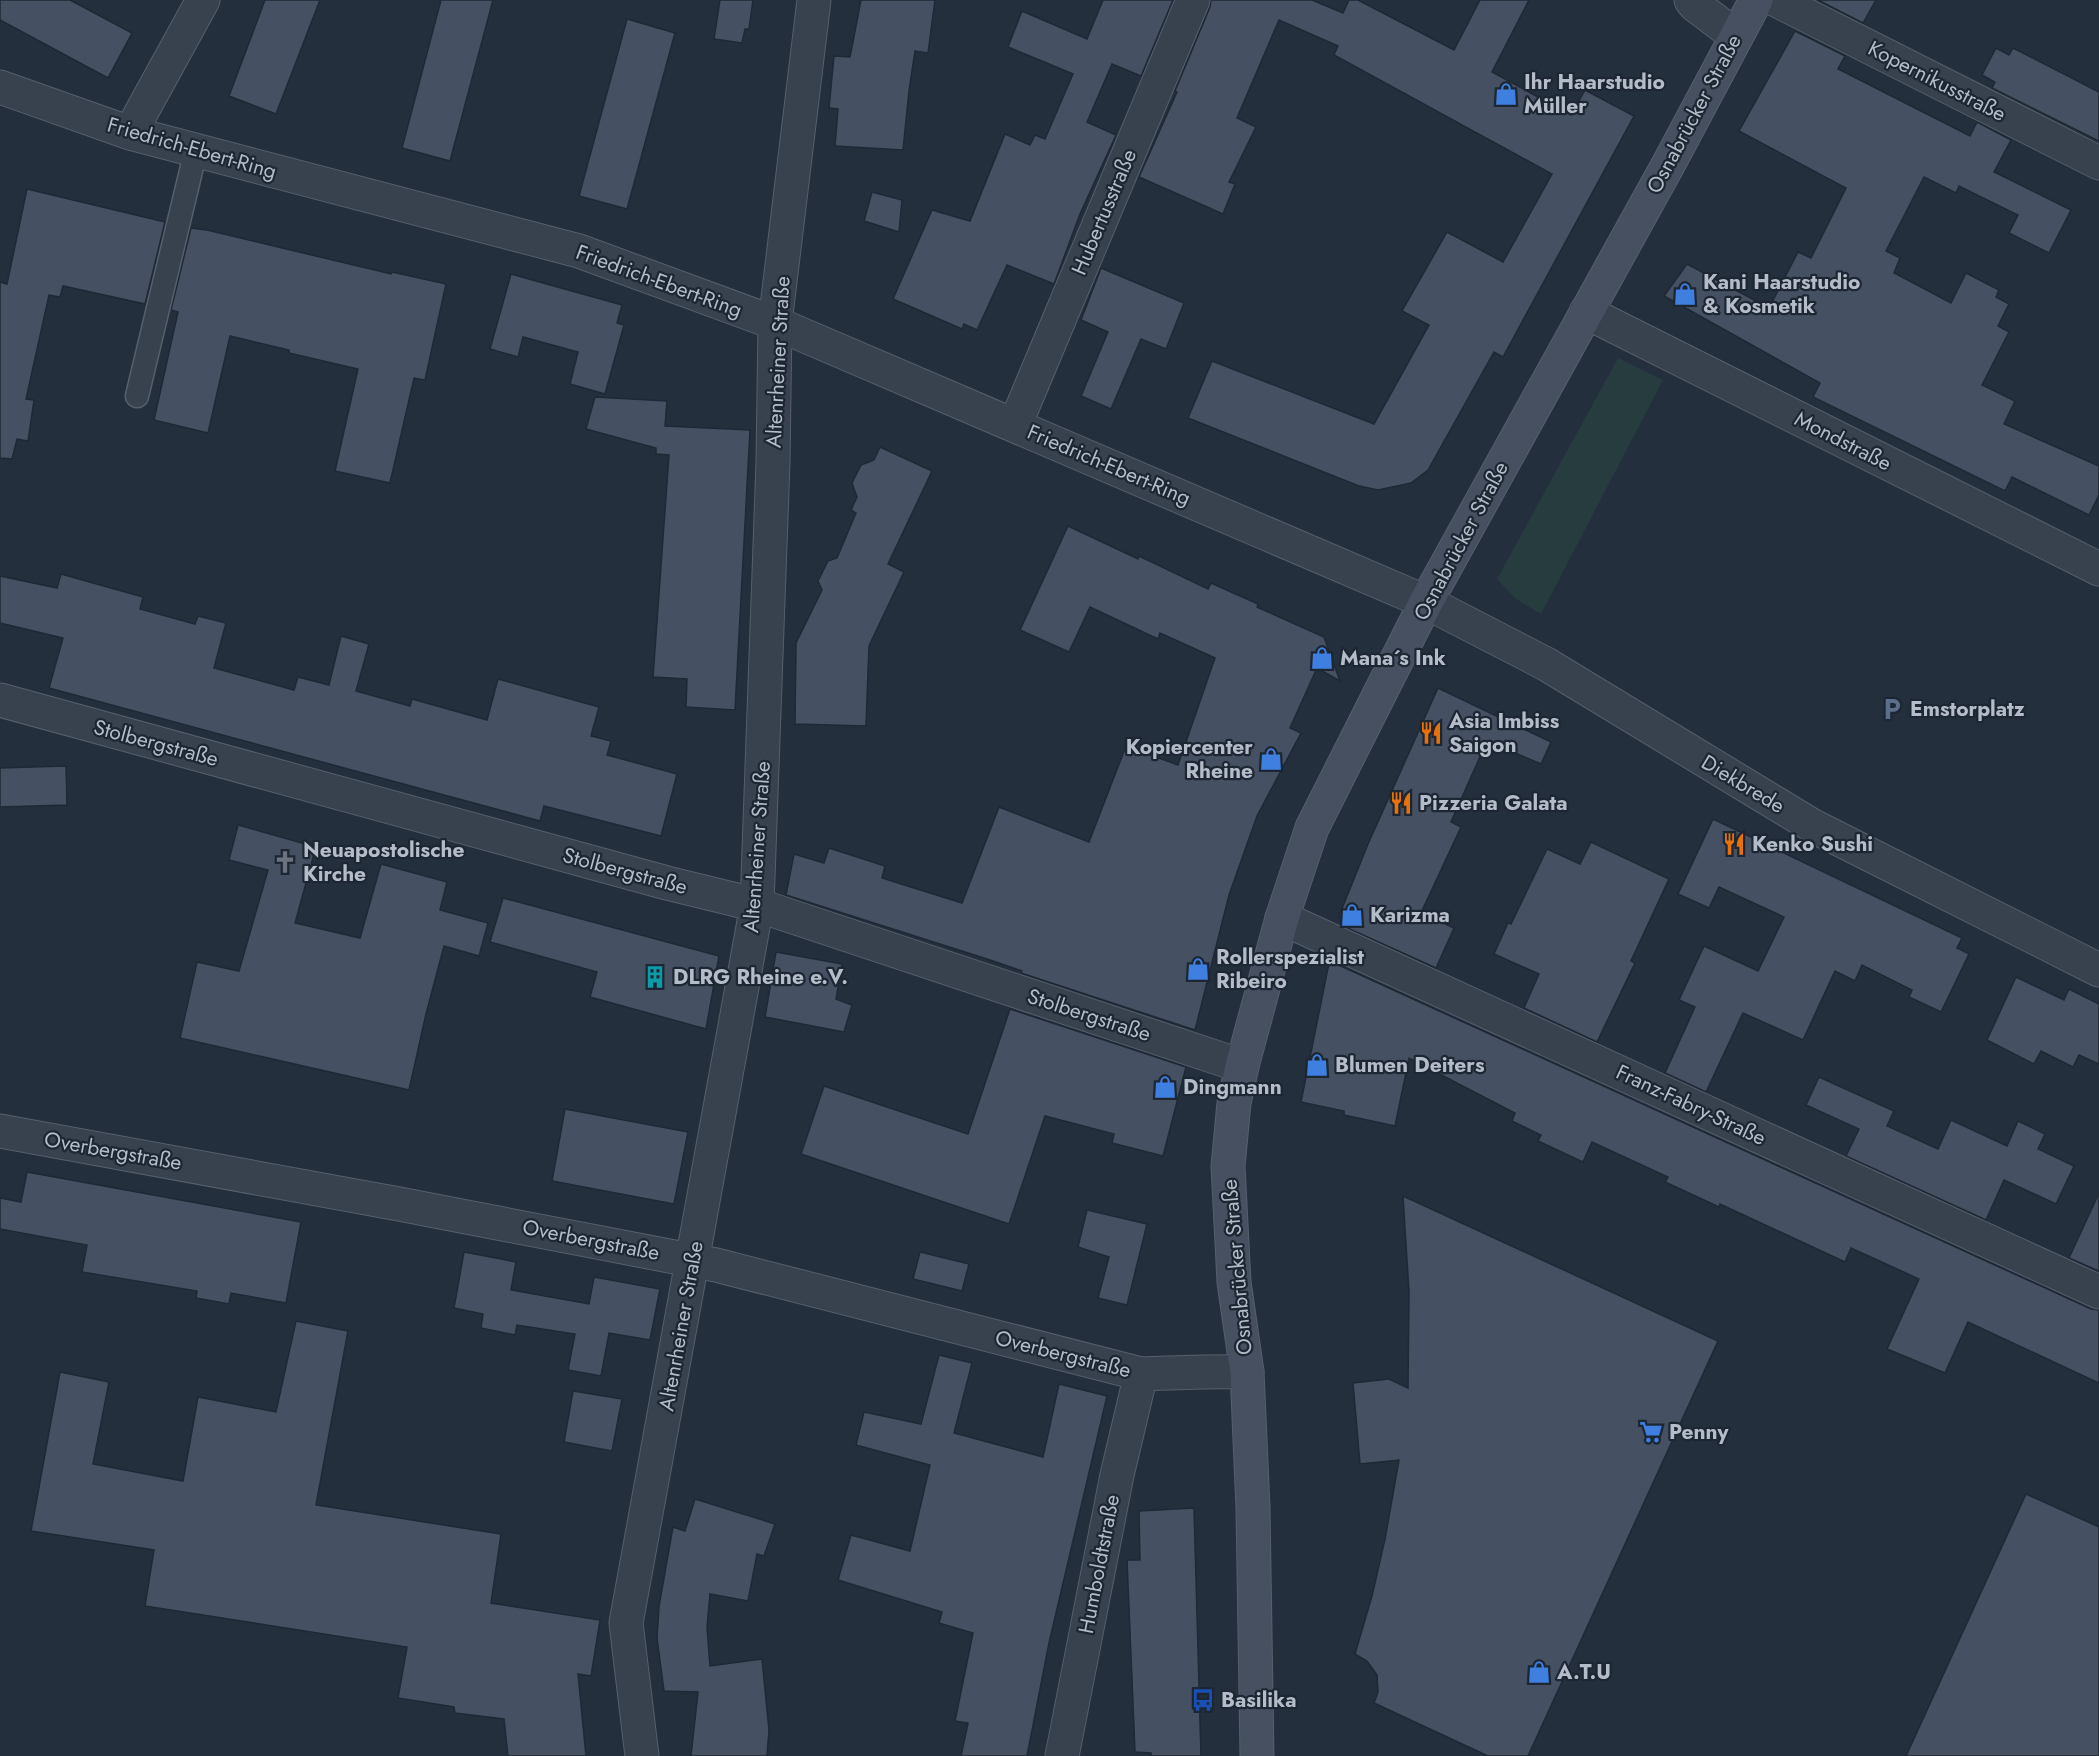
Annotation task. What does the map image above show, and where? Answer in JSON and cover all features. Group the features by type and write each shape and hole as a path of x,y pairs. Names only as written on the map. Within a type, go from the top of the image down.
{"main road":[{"name":"Osnabrücker Straße","path":"1257,1756 1253,1508 1247,1372 1234,1282 1228,1166 1234,1103 1242,1066 1282,918 1312,828 1426,602 1756,0"}],"street":[{"path":"130,133 203,0"},
{"name":"Altenrheiner Straße","path":"642,1756 626,1623 757,905 773,462 775,323 814,0"},
{"name":"Hubertusstraße","path":"1015,425 1193,0"},
{"path":"1691,0 1736,36"},
{"name":"Kopernikusstraße","path":"1776,0 2099,163"},
{"name":"Friedrich-Ebert-Ring","path":"0,87 130,133 579,251 775,323 1426,602"},
{"name":"Mondstraße","path":"1586,312 2099,569"},
{"name":"Diekbrede","path":"1426,602 1546,664 1813,826 2099,970"},
{"name":"Stolbergstraße","path":"0,700 667,883 757,905 1242,1066"},
{"name":"Franz-Fabry-Straße","path":"1282,918 2099,1292"},
{"name":"Overbergstraße","path":"0,1131 693,1260 1141,1374 1247,1372"},
{"name":"Humboldtstraße","path":"1062,1756 1117,1475 1141,1374"}],"lane":[{"path":"137,396 196,150"}],"green space":[{"path":"1618,358 1663,380 1541,614 1516,599 1497,579"}],"building":[{"path":"0,0 70,0 132,33 108,78 0,20"},
{"path":"265,0 320,0 276,114 229,96"},
{"path":"441,0 493,0 450,161 402,148"},
{"path":"720,0 753,0 749,29 745,29 742,43 714,39"},
{"path":"861,0 935,0 928,53 915,51 903,150 835,146 838,109 829,108 834,56 850,57"},
{"path":"1103,0 1173,0 1141,76 1112,64 1087,122 1116,135 1080,214 1054,284 1007,265 977,330 964,324 962,329 893,299 932,210 970,221 1005,134 1030,145 1035,135 1045,139 1073,74 1008,47 1022,11 1087,39"},
{"path":"1211,0 1312,0 1343,13 1349,0 1358,0 1454,50 1480,0 1529,0 1492,72 1571,115 1585,90 1634,116 1503,357 1494,352 1428,470 1411,483 1378,490 1359,486 1188,418 1212,361 1374,424 1429,325 1402,311 1447,232 1503,262 1552,174 1334,55 1338,46 1279,20 1237,118 1256,127 1229,182 1235,184 1223,214 1139,177 1177,92 1175,91"},
{"path":"1818,0 1876,0 1863,23"},
{"path":"627,19 675,33 627,209 579,196"},
{"path":"1795,31 1845,56 1838,69 1970,136 1977,122 2011,140 1994,172 2071,210 2049,253 2009,233 2018,215 1959,186 1956,193 1924,177 1886,251 1900,258 1894,273 1951,303 1966,273 1999,290 1996,297 2009,304 1998,326 2009,332 1982,385 2015,401 2004,424 2099,466 2099,495 2089,515 2012,477 2005,491 1813,397 1820,383 1664,296 1687,264 1769,308 1798,252 1811,258 1846,188 1739,131"},
{"path":"1996,48 2009,55 2013,48 2099,92 2099,141 1992,88 1995,82 1982,75"},
{"path":"27,189 165,222 145,304 63,286 60,297 49,295 26,399 34,400 28,441 17,439 12,459 0,458 0,282 7,284"},
{"path":"872,192 902,200 899,232 864,221"},
{"path":"191,228 391,274 392,272 446,284 425,380 414,378 390,483 335,471 358,369 289,353 289,350 230,336 208,433 154,420 178,312 171,310"},
{"path":"1101,268 1184,303 1166,349 1141,339 1111,409 1081,396 1108,332 1081,320"},
{"path":"511,274 622,305 617,323 624,325 605,394 570,384 578,352 523,337 518,357 490,349"},
{"path":"595,397 667,401 665,426 750,430 735,710 686,707 687,679 653,677 669,455 656,454 656,448 586,429"},
{"path":"880,447 932,471 888,564 904,572 869,646 866,726 795,724 796,643 822,590 818,581 828,561 837,558 856,513 851,510 857,497 852,483 861,465 874,460"},
{"path":"1068,526 1208,589 1211,583 1258,604 1257,607 1324,637 1340,681 1317,668 1290,728 1301,733 1257,816 1229,895 1195,1030 1021,973 1022,971 987,959 786,895 794,854 824,863 829,848 885,866 882,878 962,903 999,807 1089,842 1126,746 1178,765 1215,658 1160,633 1158,639 1090,607 1069,652 1020,630"},
{"path":"61,574 143,597 140,609 195,624 198,616 226,623 214,668 294,690 298,677 329,685 341,636 369,644 356,691 410,706 412,699 487,720 498,679 599,707 591,736 611,741 607,755 677,774 661,836 544,806 540,821 49,688 63,638 0,623 0,576 57,588"},
{"path":"1438,688 1551,742 1541,764 1487,741 1451,822 1461,827 1421,913 1454,928 1436,968 1343,926 1347,920 1339,916 1368,844"},
{"path":"66,766 67,805 0,807 0,768"},
{"path":"1713,819 1962,938 1957,948 1969,954 1941,1012 1909,997 1912,990 1862,965 1855,981 1835,971 1803,1040 1743,1013 1706,1092 1665,1073 1695,1007 1679,1000 1704,946 1758,971 1784,917 1719,887 1709,908 1678,894"},
{"path":"238,825 316,847 295,923 360,938 381,864 447,882 440,910 488,923 479,956 444,946 409,1090 180,1038 197,962 239,971 268,870 229,860"},
{"path":"1591,842 1669,879 1631,961 1635,963 1597,1042 1524,1008 1539,974 1494,954 1547,849 1580,864"},
{"name":"DLRG Rheine e.V.","path":"503,898 719,956 706,1029 590,997 597,972 490,942"},
{"path":"776,952 842,964 836,999 852,1005 844,1032 765,1017"},
{"path":"1332,962 2091,1309 2099,1310 2099,1383 1968,1322 1945,1373 1887,1349 1919,1279 1851,1248 1845,1262 1720,1204 1719,1207 1665,1182 1668,1177 1592,1142 1583,1162 1538,1141 1541,1135 1512,1121 1515,1113 1409,1058 1395,1126 1344,1115 1344,1111 1301,1102 1329,963"},
{"path":"2016,977 2064,1000 2069,989 2099,1004 2099,1064 2079,1055 2073,1067 2041,1051 2034,1064 1987,1040"},
{"path":"1010,1009 1186,1067 1163,1156 1112,1143 1114,1134 1045,1116 1009,1224 801,1154 824,1086 968,1134"},
{"path":"1819,1077 1894,1111 1887,1126 1938,1149 1951,1120 2007,1146 2018,1121 2045,1134 2038,1149 2074,1166 2056,1204 2004,1180 1986,1220 1846,1156 1859,1129 1806,1105"},
{"path":"565,1109 688,1132 674,1204 552,1181"},
{"path":"27,1172 301,1222 286,1303 231,1293 229,1304 196,1298 197,1291 82,1272 87,1245 0,1229 0,1198 21,1202"},
{"path":"2099,1193 2099,1271 2069,1258"},
{"path":"1403,1196 1718,1341 1528,1756 1488,1756 1374,1703 1378,1692 1377,1675 1367,1661 1355,1654 1372,1596 1385,1539 1399,1460 1360,1464 1353,1383 1389,1379 1408,1388 1409,1292"},
{"path":"1087,1210 1147,1224 1127,1305 1098,1298 1109,1257 1078,1247"},
{"path":"464,1252 516,1262 511,1290 589,1304 594,1277 660,1289 650,1340 609,1333 601,1376 568,1370 575,1334 517,1325 515,1335 481,1328 483,1314 454,1308"},
{"path":"920,1252 969,1264 962,1291 913,1279"},
{"path":"296,1321 348,1331 316,1505 501,1534 491,1603 600,1620 591,1676 578,1674 586,1756 508,1756 504,1719 455,1713 454,1707 398,1698 407,1647 145,1606 154,1550 31,1531 60,1372 109,1382 93,1464 183,1481 198,1397 276,1412"},
{"path":"939,1355 972,1363 954,1433 1043,1457 1059,1384 1107,1396 1049,1643 1027,1756 961,1756 968,1723 955,1721 973,1633 939,1623 942,1612 838,1580 851,1535 910,1551 930,1465 856,1445 864,1412 921,1424"},
{"path":"573,1391 622,1399 612,1451 564,1442"},
{"path":"2026,1494 2099,1527 2099,1756 1906,1756"},
{"path":"695,1499 775,1524 764,1556 757,1554 748,1601 710,1594 707,1627 710,1666 762,1659 769,1730 767,1756 691,1756 698,1692 664,1691 657,1638 659,1606 673,1527 685,1531"},
{"path":"1194,1508 1201,1756 1151,1756 1151,1753 1135,1752 1127,1560 1140,1560 1139,1511"}],"place":[{"name":"Ihr Haarstudio Müller","path":"1506,94"},
{"name":"Kani Haarstudio & Kosmetik","path":"1685,294"},
{"name":"Mana´s Ink","path":"1322,658"},
{"name":"Emstorplatz","path":"1892,709"},
{"name":"Asia Imbiss Saigon","path":"1431,733"},
{"name":"Kopiercenter Rheine","path":"1271,759"},
{"name":"Pizzeria Galata","path":"1401,803"},
{"name":"Kenko Sushi","path":"1734,844"},
{"name":"Neuapostolische Kirche","path":"285,862"},
{"name":"Karizma","path":"1352,915"},
{"name":"Rollerspezialist Ribeiro","path":"1198,969"},
{"name":"DLRG Rheine e.V.","path":"655,977"},
{"name":"Blumen Deiters","path":"1317,1065"},
{"name":"Dingmann","path":"1165,1087"},
{"name":"Penny","path":"1651,1432"},
{"name":"A.T.U","path":"1539,1672"},
{"name":"Basilika","path":"1203,1700"}]}
